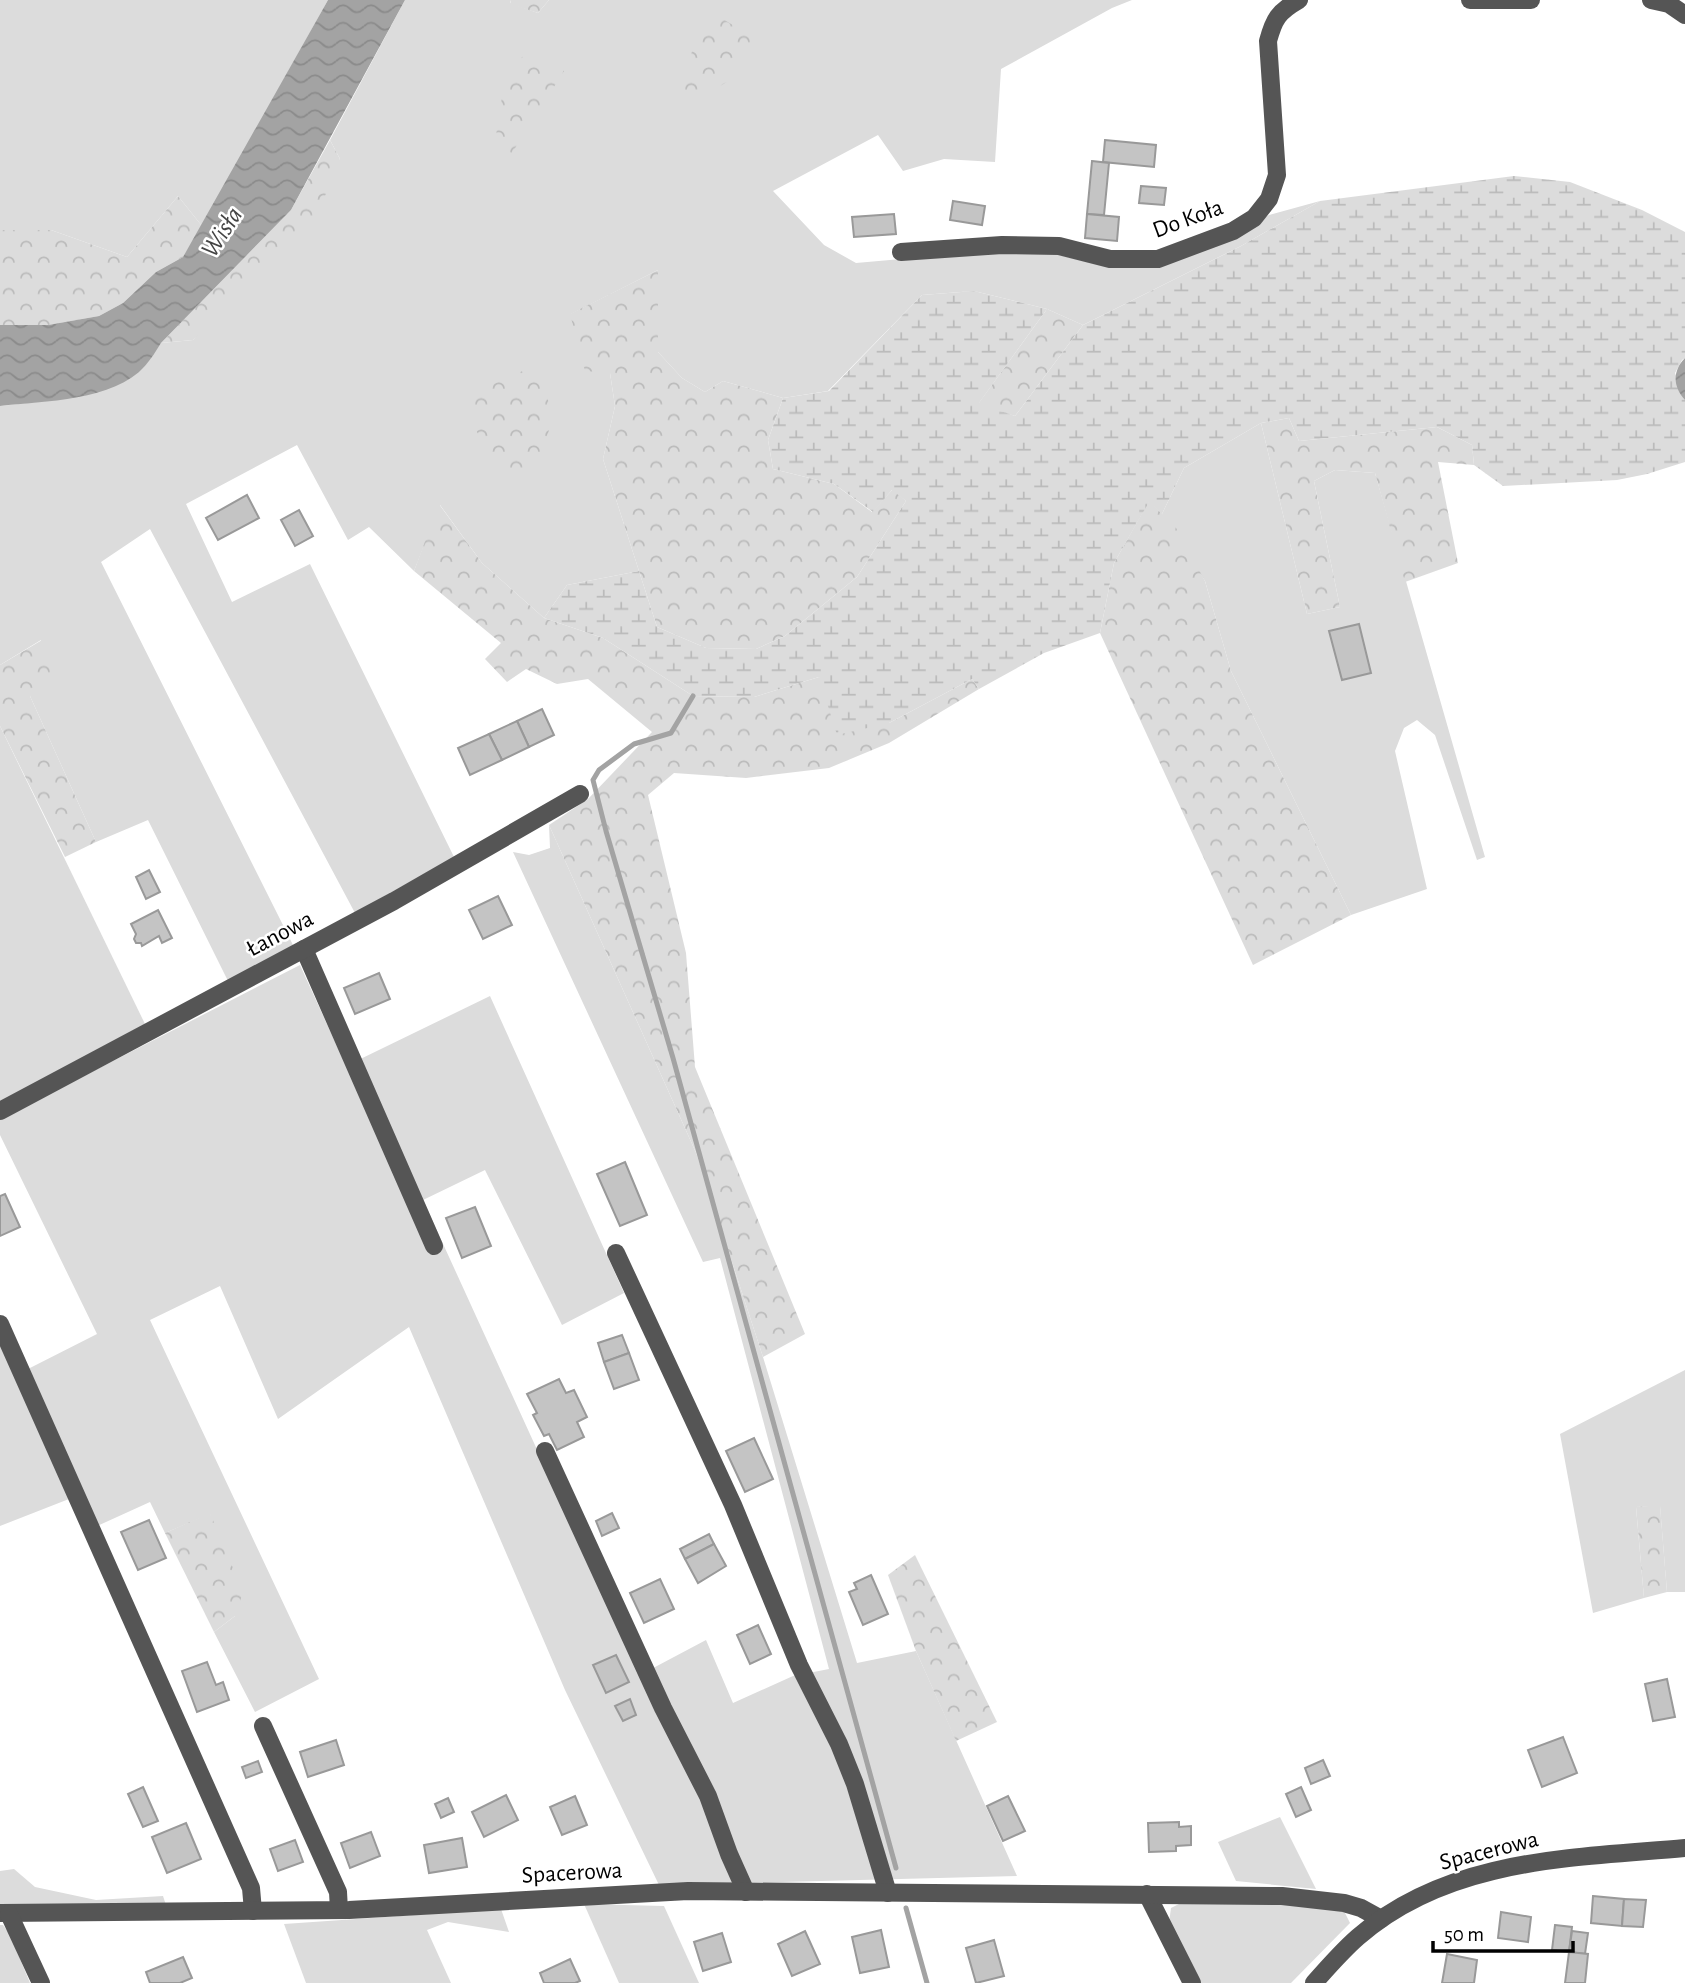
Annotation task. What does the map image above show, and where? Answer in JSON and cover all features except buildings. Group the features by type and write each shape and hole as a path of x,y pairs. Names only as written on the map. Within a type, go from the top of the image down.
{"street":[{"name":"Do Koła","path":"901,252 1002,245 1059,246 1110,259 1158,259 1233,231 1254,218 1269,199 1277,176 1268,41 1274,22 1283,9 1298,0"},
{"path":"1470,0 1531,0"},
{"path":"1651,0 1669,4 1685,15"},
{"name":"Łanowa","path":"0,1111 394,901 580,794"},
{"path":"304,949 434,1246"},
{"path":"616,1253 733,1505 799,1665 839,1744 855,1784 888,1893"},
{"path":"0,1324 251,1888 253,1911"},
{"path":"545,1451 663,1708 708,1796 746,1892"},
{"path":"263,1726 338,1892 340,1910"},
{"name":"Spacerowa","path":"4,1913 340,1910 688,1891 1282,1896 1344,1903 1361,1908 1381,1919 1421,1895 1477,1874 1524,1864 1685,1848"},
{"path":"1147,1894 1192,1983"},
{"path":"4,1913 41,1983"},
{"path":"1314,1983 1358,1937 1381,1919"}],"green space":[{"path":"0,0 328,0 202,226 178,196 127,257 51,230 0,230"},
{"path":"405,0 511,0 510,3 538,13 549,0 1132,0 1112,8 1001,69 995,162 944,159 903,171 878,135 773,191 824,245 856,263 992,251 1055,254 1104,266 1147,268 1233,239 1269,215 1320,201 1241,246 1083,325 1047,309 974,291 922,295 828,391 783,398 723,381 705,392 682,378 658,352 658,270 571,314 610,373 615,406 603,459 639,571 567,585 544,618 482,563 440,505 414,571 369,527 348,540 297,445 186,504 232,602 310,564 454,857 355,913 150,529 101,562 293,945 228,981 148,820 96,842 30,696 41,640 0,665 0,406 55,400 144,367 161,343 193,340 340,159 330,140"},
{"path":"511,0 549,0 538,13 510,4"},
{"path":"707,9 755,39 732,79 686,106 677,94"},
{"path":"525,52 564,71 512,153 494,149 503,90"},
{"path":"330,140 340,159 316,218 193,340 161,343 291,210"},
{"path":"1514,176 1570,182 1642,210 1685,232 1685,358 1675,373 1685,400 1685,462 1617,480 1503,486 1474,465 1472,445 1437,427 1299,441 1289,418 1261,423 1184,468 1162,514 1149,502 1114,563 1100,633 1044,653 979,689 972,679 889,723 837,735 819,677 754,697 693,696 603,638 544,618 567,585 639,571 657,627 706,648 756,649 785,636 857,577 906,501 892,490 873,512 834,484 773,469 768,440 783,398 829,391 922,295 974,291 1047,309 979,403 1015,416 1083,325 1241,246 1320,201"},
{"path":"178,196 202,226 183,257 156,272 123,303 99,316 48,325 0,325 0,230 51,230 127,257"},
{"path":"658,270 658,352 682,378 705,392 723,381 783,398 768,440 773,469 834,484 872,512 893,489 906,501 857,577 785,636 756,649 706,648 657,627 603,459 615,406 610,373 585,371 570,314"},
{"path":"1047,309 1083,325 1015,416 978,404"},
{"path":"536,365 552,412 543,463 502,475 477,432 473,393"},
{"path":"1289,418 1299,441 1437,427 1472,445 1474,465 1438,462 1458,563 1405,582 1375,473 1335,470 1314,481 1340,607 1307,614 1261,423"},
{"path":"1261,423 1307,614 1340,607 1314,481 1335,470 1375,473 1485,857 1477,860 1435,735 1417,720 1404,728 1395,751 1427,889 1351,915 1231,671 1205,581 1162,514 1184,468"},
{"path":"1149,501 1175,526 1205,581 1231,671 1351,915 1253,965 1100,633 1114,563"},
{"path":"439,504 482,563 544,618 603,638 693,696 754,697 819,677 889,723 972,679 979,689 889,743 829,768 746,778 674,773 648,795 686,953 695,1067 805,1334 763,1357 697,1155 549,825 588,799 652,732 588,679 557,684 526,669 507,682 485,659 501,643 414,571"},
{"path":"42,640 66,676 30,696 96,842 65,857 0,726 0,665"},
{"path":"0,726 145,1024 0,1102"},
{"path":"549,825 697,1155 763,1357 857,1663 916,1651 1017,1876 659,1885 565,1690 409,1327 278,1419 220,1286 150,1320 319,1679 255,1712 214,1632 235,1616 210,1514 165,1533 150,1502 95,1527 69,1499 0,1526 0,1322 26,1370 97,1334 0,1135 0,1119 300,965 346,1066 490,996 624,1293 562,1325 485,1170 423,1200 640,1675 706,1640 733,1703 793,1676 829,1669 720,1258 703,1262 513,852 529,855 550,848"},
{"path":"1685,1370 1685,1592 1667,1592 1660,1506 1636,1507 1644,1598 1593,1613 1560,1434"},
{"path":"1660,1505 1667,1592 1644,1598 1636,1507"},
{"path":"210,1513 243,1592 235,1616 214,1632 165,1533"},
{"path":"915,1555 997,1722 956,1741 916,1651 888,1575"},
{"path":"1280,1817 1316,1889 1236,1881 1218,1842"},
{"path":"14,1869 35,1887 96,1900 163,1896 166,1905 0,1907 0,1871"},
{"path":"1281,1900 1330,1907 1345,1913 1350,1923 1291,1983 1199,1983 1169,1923 1171,1908 1185,1901"},
{"path":"584,1904 664,1906 699,1983 619,1983"},
{"path":"501,1909 509,1932 448,1922 427,1930 451,1983 306,1983 284,1924"},
{"path":"0,1925 3,1925 10,1935 30,1983 0,1983"}],"water":[{"name":"Wisła","path":"328,0 405,0 291,210 161,343 145,366 132,378 97,393 0,406 0,325 48,325 99,316 123,303 156,272 183,257"},
{"path":"1685,358 1685,400 1678,390 1676,374"}],"waterway":[{"path":"693,696 671,733 634,744 599,770 593,780 673,1058 896,1868"},
{"path":"906,1908 927,1983"}]}
